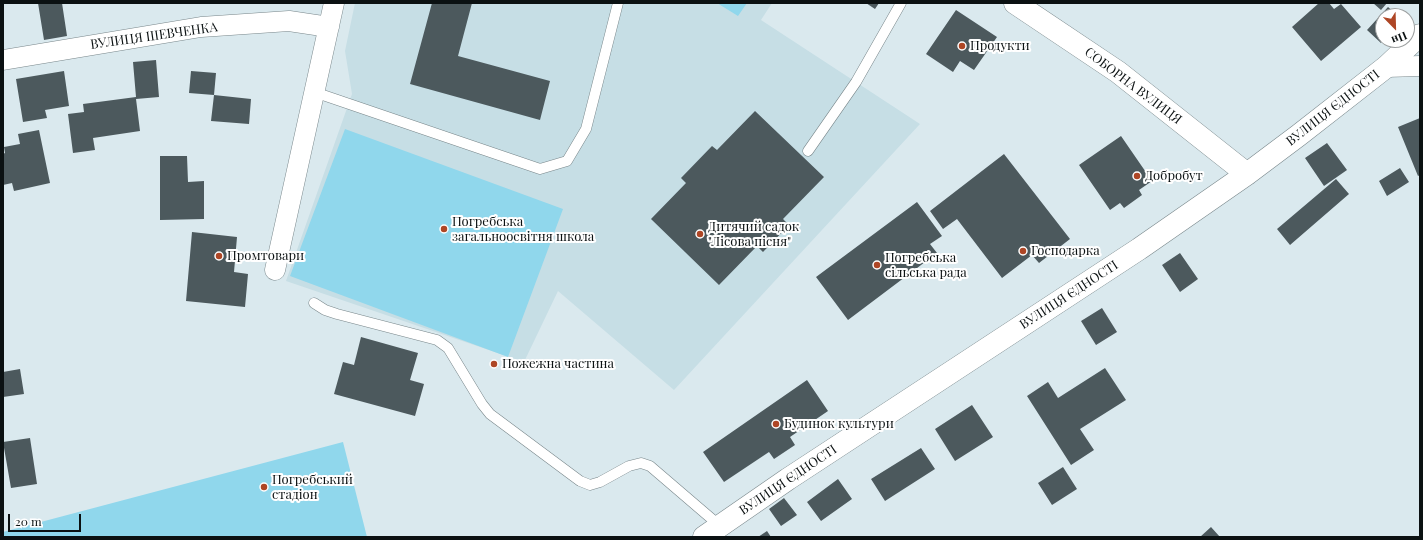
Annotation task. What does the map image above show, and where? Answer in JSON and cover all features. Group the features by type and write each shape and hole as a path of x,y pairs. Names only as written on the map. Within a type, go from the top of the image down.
{"main road":[{"name":"СОБОРНА ВУЛИЦЯ","path":"1015,3 1118,72 1247,174"},
{"name":"ВУЛИЦЯ ЄДНОСТІ","path":"712,532 788,479 1139,249 1247,174 1386,67 1420,35"}],"street":[{"path":"275,270 334,3"},
{"name":"ВУЛИЦЯ ШЕВЧЕНКА","path":"3,60 201,26 289,20 329,27"},
{"path":"1386,67 1420,66"}],"lane":[{"path":"314,92 540,169 567,161 586,129 618,3"},
{"path":"808,151 856,82 901,3"},
{"path":"314,303 325,310 337,314 437,340 448,348 482,404 490,414 580,481 590,485 600,482 629,466 641,463 650,466 712,532"}],"shaded area":[{"name":"Погребська загальноосвітня школа","path":"355,3 772,3 761,20 920,124 674,390 558,291 524,362 286,281 352,94 345,51"},
{"path":"717,3 747,3 738,16"},
{"path":"345,129 563,209 508,357 290,276"},
{"name":"Погребський стадіон","path":"343,442 367,537 3,537 3,532"}],"building":[{"path":"38,3 62,3 67,36 44,40"},
{"path":"432,3 472,3 458,56 550,81 540,120 410,84"},
{"path":"866,3 879,3 875,9"},
{"path":"1319,3 1329,3 1334,9 1341,4 1361,27 1321,61 1292,27"},
{"path":"1373,3 1387,3 1383,8 1379,8"},
{"name":"Продукти","path":"956,10 997,37 974,70 960,61 953,72 926,54"},
{"path":"1375,21 1375,37 1367,30"},
{"path":"156,60 159,97 136,99 140,131 93,138 95,150 73,153 68,114 84,112 83,104 136,97 133,62"},
{"path":"64,71 69,106 45,110 47,118 23,122 16,79"},
{"path":"191,71 216,73 214,95 189,93"},
{"path":"214,95 251,99 249,124 211,121"},
{"path":"755,111 824,177 783,219 789,225 763,252 757,246 719,285 651,219 686,183 681,178 712,146 717,150"},
{"path":"1420,118 1420,175 1418,176 1398,127"},
{"path":"39,130 50,183 14,191 12,183 3,185 4,147 20,144 18,134"},
{"path":"1121,136 1152,181 1139,190 1142,195 1124,208 1120,203 1110,210 1079,165"},
{"path":"1327,143 1347,170 1324,186 1305,158"},
{"path":"1004,154 1070,239 1039,263 1032,255 1002,278 957,219 943,229 930,211"},
{"path":"160,156 187,156 188,182 204,181 204,219 160,220"},
{"path":"1400,168 1409,182 1387,196 1379,181"},
{"path":"1336,179 1349,194 1290,245 1277,229"},
{"name":"Погребська сільська рада","path":"917,202 942,236 930,244 937,253 848,320 816,277"},
{"path":"192,232 237,237 234,272 248,274 245,307 186,301"},
{"path":"1180,253 1198,279 1180,292 1162,265"},
{"path":"1102,308 1117,332 1096,345 1081,321"},
{"path":"361,337 418,353 410,380 424,384 415,416 334,394 343,362 354,365"},
{"path":"1105,368 1126,400 1080,429 1094,450 1071,465 1027,396 1048,382 1058,398"},
{"path":"20,369 24,394 3,397 3,372"},
{"name":"Будинок культури","path":"807,380 828,411 790,437 795,445 774,459 769,452 724,482 703,452"},
{"path":"972,405 993,437 955,461 935,429"},
{"path":"30,438 37,484 11,488 3,442"},
{"path":"921,448 935,469 885,501 871,479"},
{"path":"1063,467 1077,489 1052,505 1038,483"},
{"path":"838,479 852,499 821,521 807,502"},
{"path":"784,498 797,515 781,526 769,509"},
{"path":"1211,527 1220,537 1200,537"},
{"path":"767,531 771,537 758,537"}],"place":[{"name":"Продукти","path":"962,46"},
{"name":"Добробут","path":"1137,176"},
{"name":"Погребська загальноосвітня школа","path":"444,229"},
{"name":"Дитячий садок \"Лісова пісня\"","path":"700,234"},
{"name":"Господарка","path":"1023,251"},
{"name":"Промтовари","path":"219,256"},
{"name":"Погребська сільська рада","path":"877,265"},
{"name":"Пожежна частина","path":"494,364"},
{"name":"Будинок культури","path":"776,424"},
{"name":"Погребський стадіон","path":"264,487"}]}
